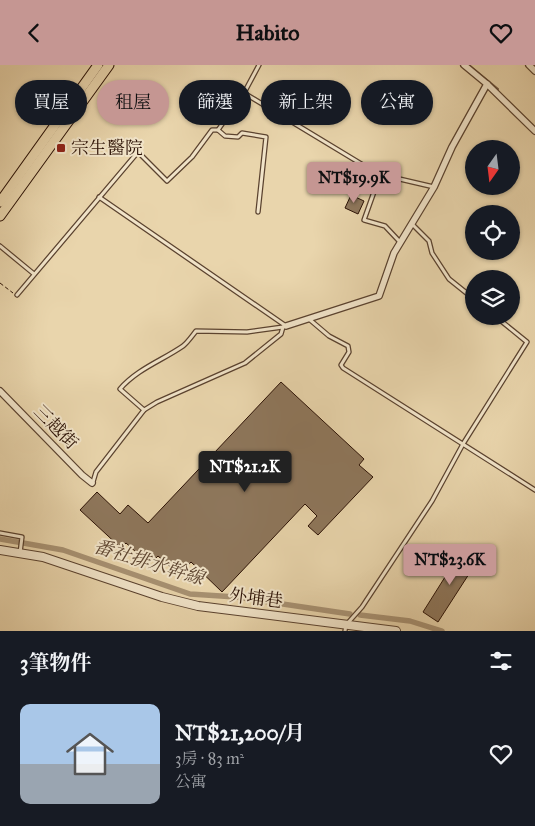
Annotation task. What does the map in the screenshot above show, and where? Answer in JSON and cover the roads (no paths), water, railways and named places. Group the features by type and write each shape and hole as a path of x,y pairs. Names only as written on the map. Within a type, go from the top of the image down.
{"main road":[{"path":"0,216 98,65"},
{"path":"0,202 109,65"}],"street":[{"path":"464,65 487,84 535,131"},
{"path":"529,65 535,71"},
{"path":"285,326 378,296 394,253 434,187 452,147 487,84"},
{"name":"三越街","path":"0,391 92,483"},
{"name":"外埔巷","path":"0,550 43,557 162,597 198,606 345,628 396,631"}],"lane":[{"path":"251,80 259,65"},
{"path":"251,97 380,174 434,187"},
{"path":"218,130 222,125"},
{"path":"16,295 138,152 167,181 192,157 212,130 218,130 225,136 238,137 242,133 266,137 258,212"},
{"path":"380,174 364,220 385,226 401,242"},
{"path":"99,197 285,326"},
{"path":"412,224 429,241 432,253 449,279 465,292"},
{"path":"0,246 34,274"},
{"path":"309,319 329,335 348,346 349,352 341,365 343,368 535,491"},
{"path":"345,628 362,607 432,501 463,445 527,342 506,325"},
{"path":"92,483 96,472 144,410 157,402 245,363 281,334 285,326"},
{"path":"144,410 120,389 152,363 185,345 196,331 247,332 285,326"},
{"path":"0,533 22,537 20,553"}],"waterway":[{"path":"469,65 498,89"},
{"name":"番社排水幹線","path":"0,539 63,550 190,594 236,597 350,614"},
{"name":"番社排水幹線","path":"360,615 410,621 442,631"}],"place":[{"name":"宗生醫院","path":"61,148"}]}
